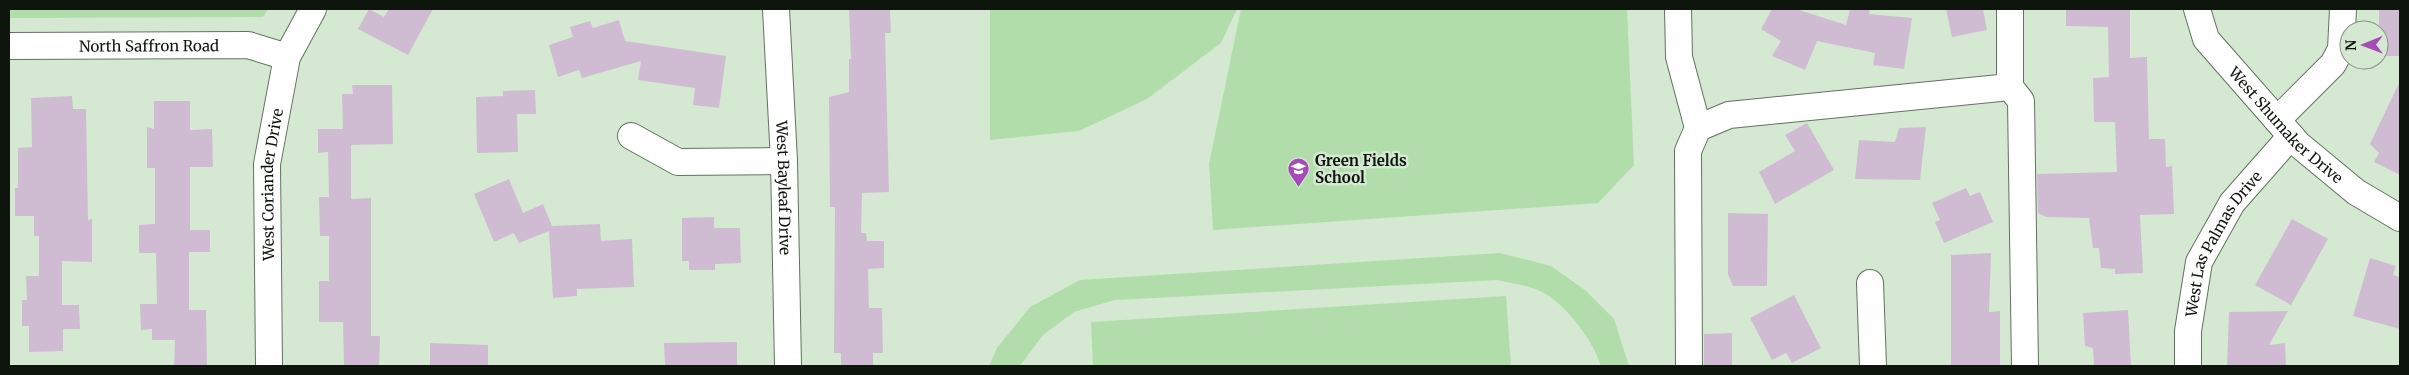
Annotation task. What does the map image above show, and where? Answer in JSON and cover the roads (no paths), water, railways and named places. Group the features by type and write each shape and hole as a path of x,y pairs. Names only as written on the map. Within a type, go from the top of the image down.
{"street":[{"name":"West Coriander Drive","path":"269,366 267,164 287,57 313,9"},
{"name":"West Bayleaf Drive","path":"776,9 784,161 788,366"},
{"path":"1678,9 1679,56 1698,128 1688,151 1689,366"},
{"path":"2010,9 2010,87 2021,101 2025,366"},
{"name":"West Shumaker Drive","path":"2197,9 2206,39 2284,128 2356,192 2400,218"},
{"name":"West Las Palmas Drive","path":"2188,366 2188,332 2199,262 2232,203 2284,128 2337,57 2341,49 2343,9"},
{"name":"North Saffron Road","path":"9,46 248,45 287,57"},
{"path":"1698,128 1729,115 2010,87"},
{"path":"631,136 678,162 784,161"},
{"path":"1870,283 1872,366"}],"place":[{"name":"Green Fields School","path":"1299,188"}]}
